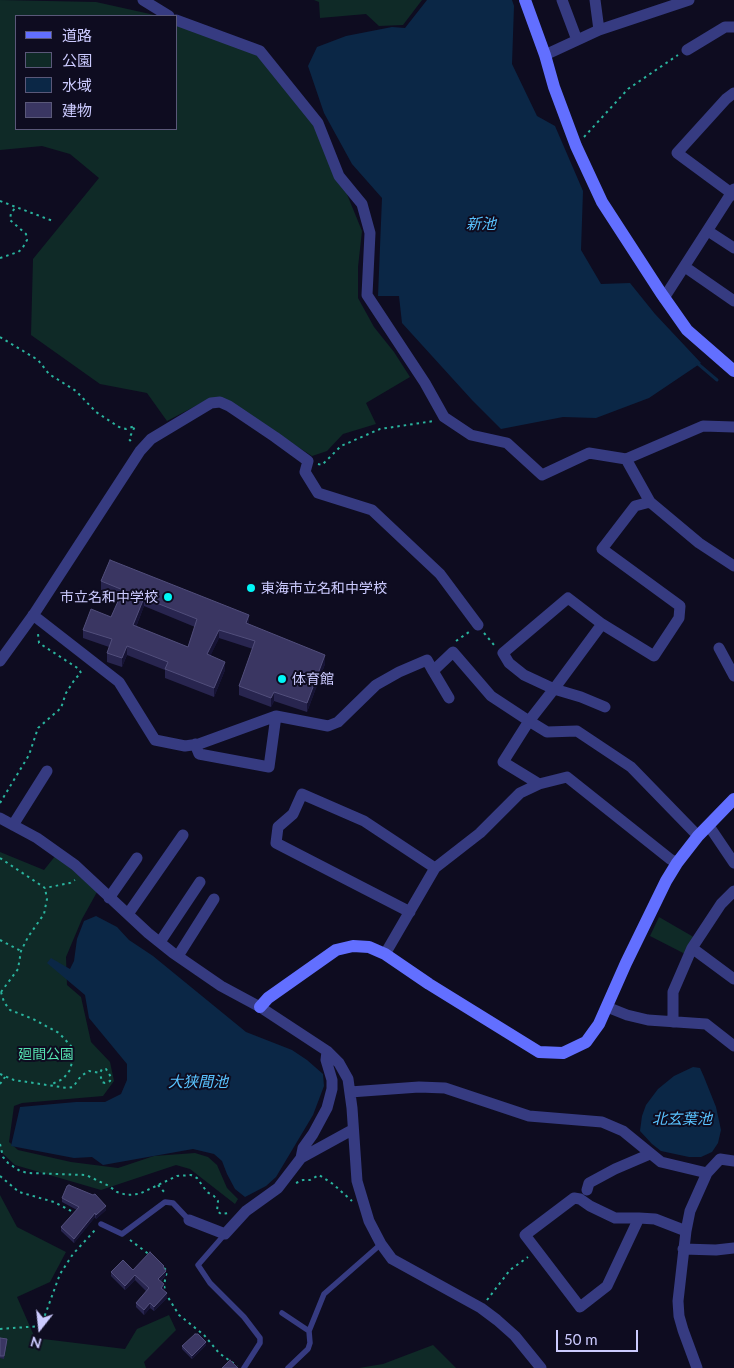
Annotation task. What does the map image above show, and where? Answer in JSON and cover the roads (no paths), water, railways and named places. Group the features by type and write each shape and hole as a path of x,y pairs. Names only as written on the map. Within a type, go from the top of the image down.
{"street":[{"path":"143,0 167,15"},
{"path":"524,0 576,146 602,202 687,330 732,365"},
{"path":"562,0 577,40"},
{"path":"595,0 599,30"},
{"path":"545,55 599,30 689,0"},
{"path":"178,21 260,51 318,123 339,176 362,204 370,232 366,295 448,421 471,435 507,443 542,475 589,452 626,459 703,426 734,427"},
{"path":"686,50 725,27 734,27"},
{"path":"664,298 733,192 677,153 726,99 734,93"},
{"path":"708,231 734,248"},
{"path":"685,267 734,301"},
{"path":"0,662 37,619 140,451 151,439 212,403 220,402 275,436 308,461 304,472 318,493 372,510 440,574 478,625"},
{"path":"626,459 650,502 700,543 734,566"},
{"path":"605,707 554,689 524,675 509,663 503,653 568,598 602,624 654,656 679,618 680,606 602,549 635,506 650,502"},
{"path":"37,619 119,682 155,740 185,746 276,716 328,726 338,722 376,685 399,672 427,660 449,698"},
{"path":"539,784 503,762 528,722 602,624"},
{"path":"719,648 734,676"},
{"path":"433,671 453,652 490,696 528,722 547,732 577,731 631,767 698,836"},
{"path":"195,744 199,754 269,767 276,716"},
{"path":"13,825 47,771"},
{"path":"385,954 435,868 480,833 520,793 539,784 567,778 677,863"},
{"path":"410,912 276,843 278,827 293,814 302,794 364,821 435,868"},
{"path":"260,1008 268,998 336,950 353,946 368,947 385,954 429,984 539,1052 564,1053 586,1042 599,1024 666,881 698,836 710,826 734,799"},
{"path":"0,818 36,838 75,865 109,898 178,956 221,986 260,1008 327,1051 339,1063 348,1079 350,1092 355,1170 369,1221 381,1244 392,1259 481,1308 515,1336 541,1368"},
{"path":"710,826 734,863"},
{"path":"128,914 183,835"},
{"path":"109,898 137,858"},
{"path":"160,942 200,882"},
{"path":"673,1022 673,992 692,948 721,904 734,891"},
{"path":"178,956 214,899"},
{"path":"692,948 734,979"},
{"path":"607,1007 627,1015 648,1020 706,1024 734,1046"},
{"path":"301,1158 303,1148 327,1108 332,1090 332,1080 326,1060 327,1051"},
{"path":"350,1092 419,1087 445,1088 529,1116 602,1122 623,1131 661,1162 707,1173"},
{"path":"189,1220 225,1234 246,1210 281,1185 301,1158 352,1130"},
{"path":"587,1190 589,1183 650,1154"},
{"path":"697,1368 679,1316 678,1301 686,1232 690,1211 707,1173 720,1159 734,1161"},
{"path":"640,1218 607,1286 580,1307 525,1235 574,1198 580,1199 615,1218 640,1218 655,1219 686,1232"},
{"path":"683,1249 716,1250 734,1248"}],"lane":[{"path":"101,1224 122,1234 165,1202 174,1203 189,1220"},
{"path":"225,1234 198,1266 210,1283 244,1317 260,1338 260,1343 243,1368"},
{"path":"288,1368 308,1349 310,1342 309,1331 324,1294 333,1284 381,1244"},
{"path":"282,1313 309,1331"}],"water":[{"name":"新池","path":"427,0 512,0 514,6 512,64 537,116 555,126 583,191 581,250 601,284 630,283 655,314 701,363 649,398 596,418 563,417 501,429 402,323 399,296 378,296 382,198 352,164 324,113 308,66 317,47 346,36 392,27 405,28"},
{"name":"大狭間池","path":"96,916 117,927 129,940 153,956 246,1032 292,1050 323,1074 324,1086 313,1115 276,1177 266,1186 245,1197 235,1189 222,1161 214,1154 193,1149 103,1165 92,1157 74,1158 11,1146 20,1107 76,1102 105,1102 121,1094 127,1080 127,1064 89,1018 85,995 47,963 51,958 70,969 74,961 77,939 84,921"},
{"name":"北玄葉池","path":"693,1067 700,1068 704,1077 716,1107 721,1130 718,1143 712,1152 701,1157 689,1157 661,1151 640,1131 646,1105 658,1089 674,1076"}],"waterway":[{"path":"697,363 717,380"}],"place":[{"name":"東海市立名和中学校","path":"251,588"},
{"name":"市立名和中学校","path":"168,597"},
{"name":"体育館","path":"282,679"}],"park label":[{"name":"廻間公園","path":"46,1054"}]}
